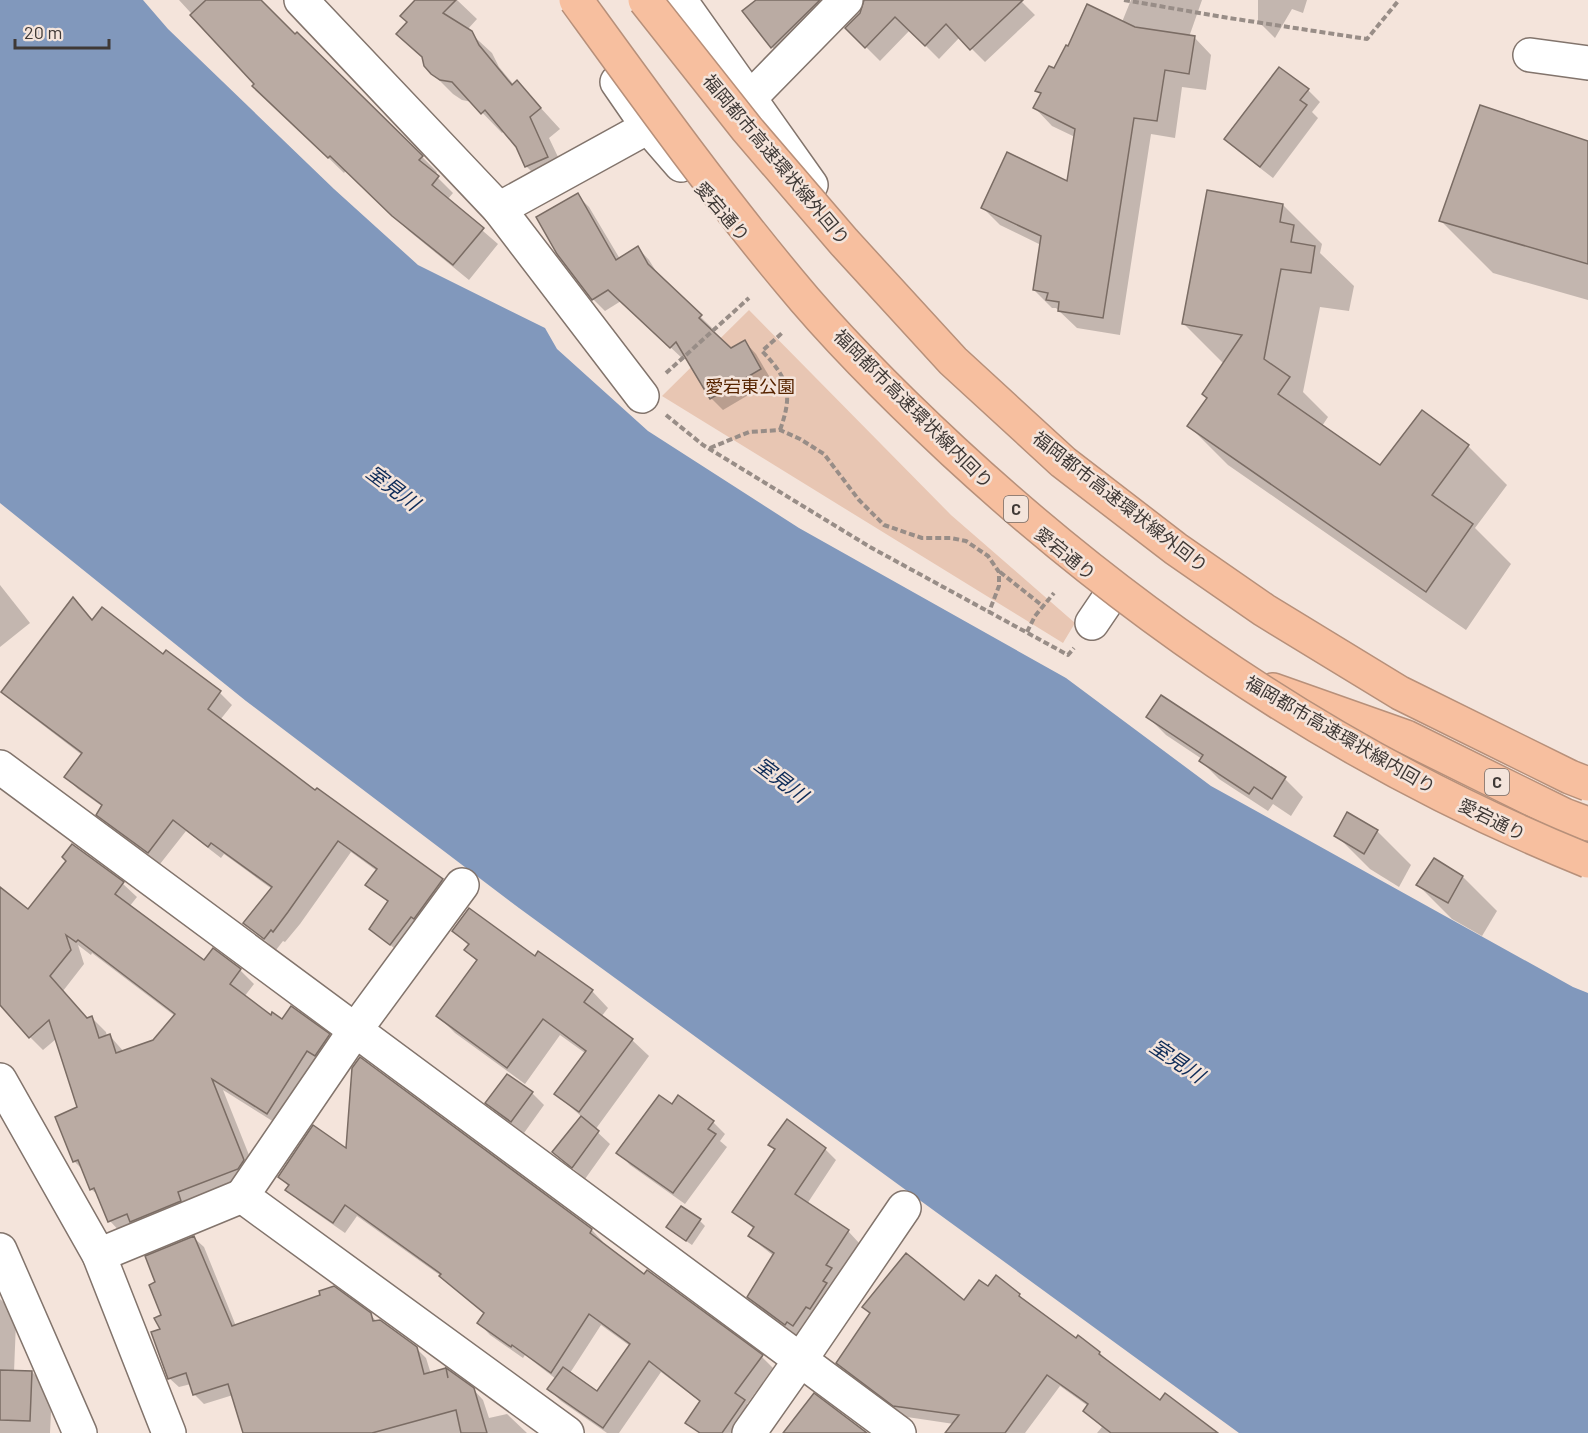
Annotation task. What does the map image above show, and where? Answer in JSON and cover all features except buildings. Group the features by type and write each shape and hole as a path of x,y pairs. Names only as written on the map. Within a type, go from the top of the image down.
{"highway":[{"name":"福岡都市高速環状線内回り","path":"576,0 668,126 790,283 906,407 1007,501 1142,609 1300,717 1458,803 1588,862"},
{"name":"福岡都市高速環状線外回り","path":"645,0 747,129 844,242 953,360 1063,462 1176,549 1264,610 1322,646 1400,693 1588,785"},
{"name":"C","path":"1246,680 1406,737 1564,815 1588,824"}],"street":[{"path":"302,0 499,209 642,396"},
{"name":"愛宕通り","path":"560,0 648,127 871,383 990,493 1113,592 1246,680 1400,774 1521,835 1588,862"},
{"path":"680,0 830,213 929,328 1036,434 1149,531 1282,626 1434,711 1588,785"},
{"path":"750,98 846,0"},
{"path":"1530,55 1588,63"},
{"path":"499,209 648,127"},
{"path":"1092,623 1113,592"},
{"path":"0,767 899,1433"},
{"path":"99,1255 242,1196 356,1029 462,885"},
{"path":"0,1080 99,1255 169,1433"},
{"path":"242,1196 567,1433"},
{"path":"749,1433 904,1208"},
{"path":"0,1250 80,1433"}],"path":[{"path":"1124,0 1367,39 1398,0"},
{"path":"749,298 642,396 709,449 870,547 1068,655"},
{"path":"780,430 788,410 787,384 762,351 782,333"},
{"path":"709,449 750,432 780,430 800,439 824,454 859,500 884,525 922,538 951,538 966,541 988,556 999,572 1044,607"},
{"path":"989,612 999,586 999,572"},
{"path":"1027,632 1035,616 1054,593"}],"green space":[{"name":"愛宕東公園","path":"749,310 951,515 1075,623 1063,643 662,396"}],"water":[{"name":"室見川","path":"0,0 143,0 168,29 334,189 418,265 545,328 557,349 648,431 799,528 1066,678 1211,786 1573,987 1588,993 1588,1433 1239,1433 519,908 246,701 0,503"}]}
